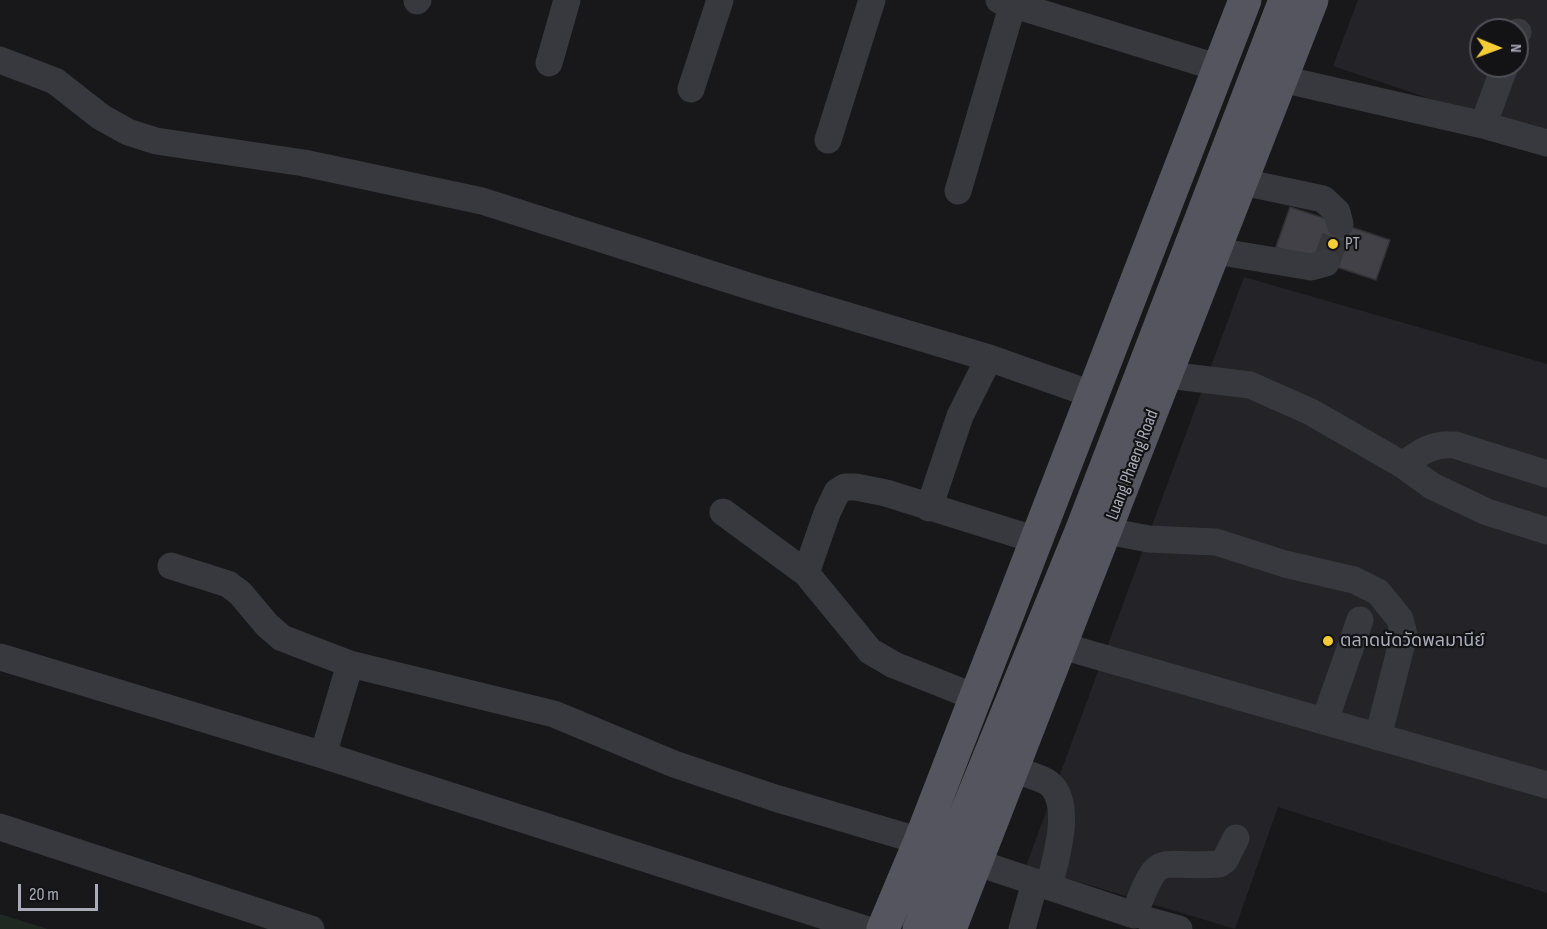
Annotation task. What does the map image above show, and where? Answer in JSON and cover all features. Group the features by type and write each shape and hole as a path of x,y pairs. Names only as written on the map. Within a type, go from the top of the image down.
{"main road":[{"path":"883,929 920,841 1094,395 1245,0"},
{"path":"989,662 1058,541 1077,501 1269,0"},
{"path":"919,929 1082,529 1285,0"},
{"name":"Luang Phaeng Road","path":"950,929 1011,769 1062,646 1168,375 1312,0"}],"street":[{"path":"549,63 567,0"},
{"path":"691,89 720,0"},
{"path":"828,140 872,0"},
{"path":"958,191 1009,1 1219,68"},
{"path":"0,60 55,81 101,117 128,132 156,141 304,163 482,201 755,288 989,358 1094,395"},
{"path":"1483,124 1500,78"},
{"path":"1282,79 1483,124 1547,143"},
{"path":"1243,182 1323,199 1337,212 1340,224"},
{"path":"1216,251 1311,267 1326,263"},
{"path":"929,508 960,416 989,358"},
{"path":"1168,375 1250,385 1311,412 1403,465 1432,486 1487,512 1547,531"},
{"path":"1403,465 1424,449 1448,444 1547,474"},
{"path":"806,573 827,513 837,492 845,487 886,493 1036,540"},
{"path":"723,512 806,573 870,651 894,665 975,697"},
{"path":"1107,531 1149,539 1216,542 1286,564 1354,580 1378,592 1400,619 1404,635 1378,737"},
{"path":"171,566 228,584 240,593 267,625 282,638 350,664 554,714 674,764 775,798 920,841"},
{"path":"1325,720 1360,620"},
{"path":"1062,646 1547,785"},
{"path":"0,657 322,755 865,929"},
{"path":"322,755 350,664"},
{"path":"1011,769 1048,783 1058,795 1061,814 1060,840 1022,929"},
{"path":"0,827 230,905 311,929"},
{"path":"1143,921 1149,875 1155,868 1168,863 1219,864 1225,860 1236,838"},
{"path":"975,862 1143,921 1179,929"}],"shaded area":[{"path":"1358,0 1547,0 1547,133 1470,112 1333,66"},
{"name":"ตลาดนัดวัดพลมานีย์","path":"1244,277 1547,364 1547,893 1278,807 1235,929 1026,866"},
{"path":"0,914 48,929 0,929"}],"building":[{"name":"PT","path":"1290,207 1390,240 1376,280 1276,247"}],"tunnel":[{"path":"1326,263 1340,224"}],"place":[{"name":"PT","path":"1333,244"},
{"name":"ตลาดนัดวัดพลมานีย์","path":"1328,641"}]}
